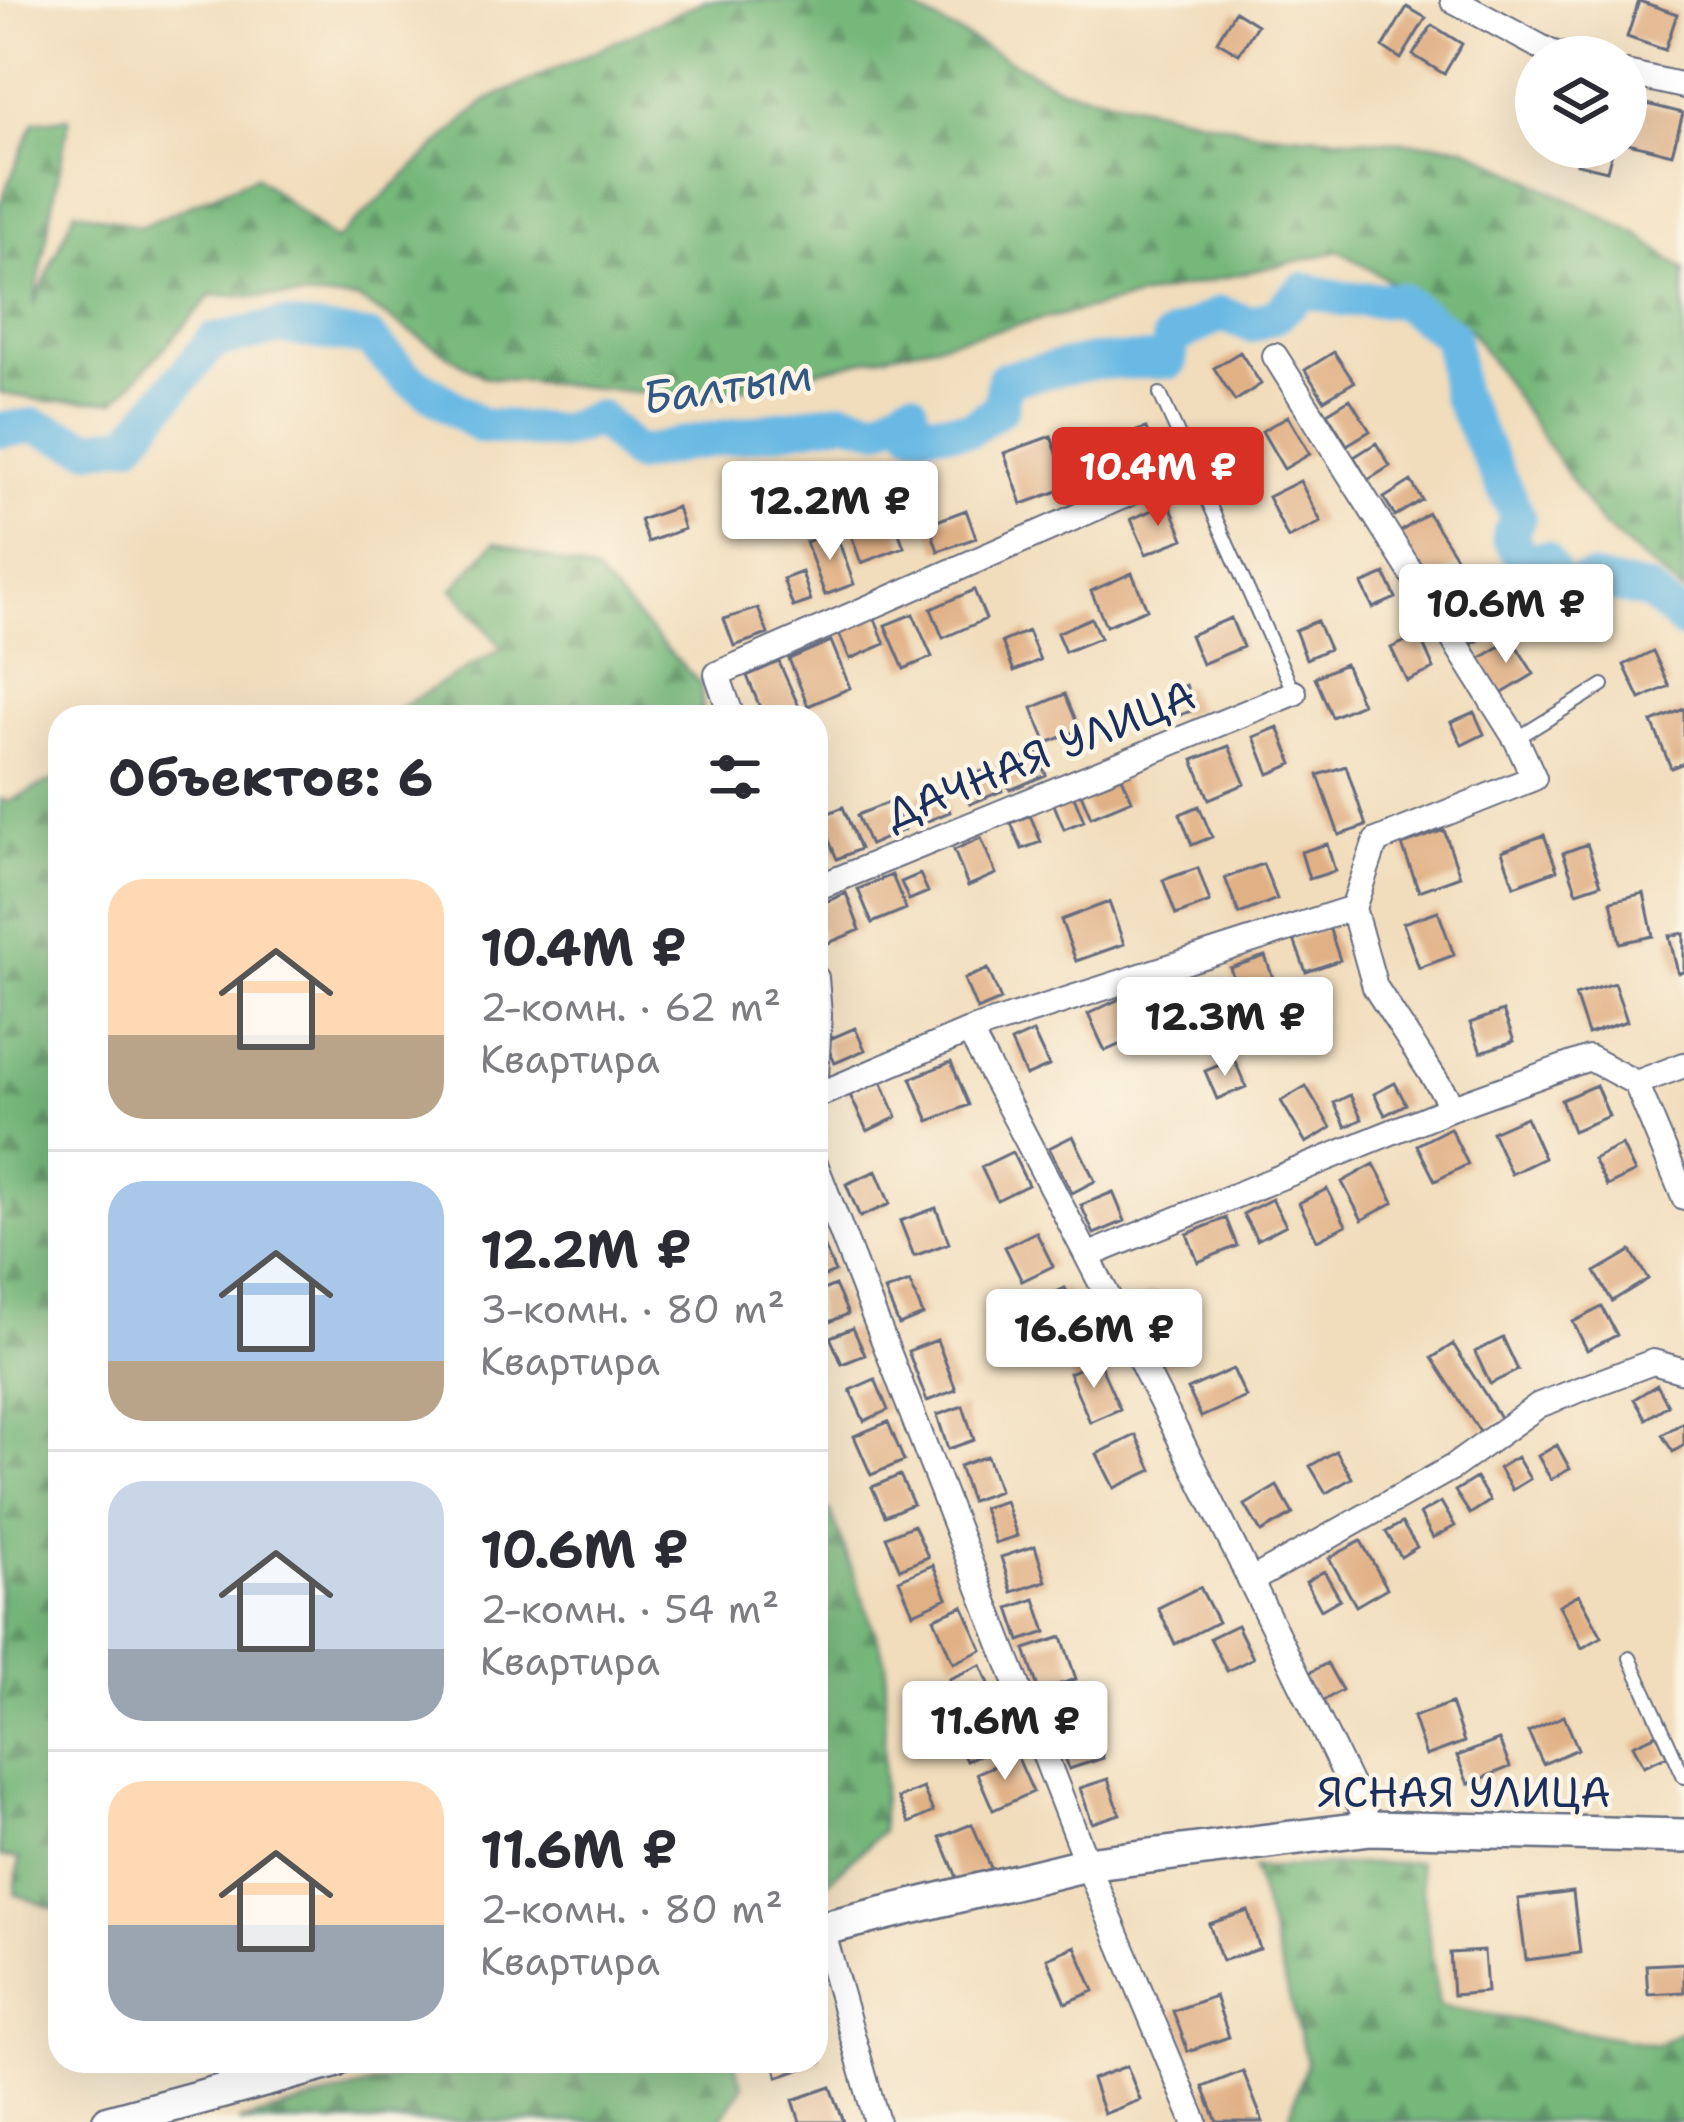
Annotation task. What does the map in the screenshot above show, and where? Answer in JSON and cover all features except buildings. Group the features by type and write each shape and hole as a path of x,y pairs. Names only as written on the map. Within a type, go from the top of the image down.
{"main road":[{"name":"ЯСНАЯ УЛИЦА","path":"828,1928 1088,1864 1371,1828 1684,1836"},
{"path":"110,2122 290,2073"}],"street":[{"path":"1453,0 1520,36"},
{"path":"1647,78 1684,86"},
{"path":"1275,356 1516,739 1534,778 1376,841 1353,908 1375,987 1453,1107"},
{"path":"728,705 717,674 1192,466"},
{"name":"ДАЧНАЯ УЛИЦА","path":"828,883 1294,693"},
{"path":"828,1091 969,1031 1353,908"},
{"path":"969,1031 1089,1255 1371,1828"},
{"path":"1089,1255 1453,1107 1589,1058 1636,1083 1684,1197"},
{"path":"1636,1083 1684,1065"},
{"path":"828,1197 1088,1864 1195,2122"},
{"path":"1252,1580 1453,1467 1539,1405 1653,1362 1684,1371"},
{"path":"828,1960 877,2122"}],"lane":[{"path":"1160,394 1294,693"},
{"path":"1516,739 1603,685"},
{"path":"1630,1658 1684,1777"}],"green space":[{"path":"706,0 897,0 1061,88 1259,132 1463,146 1637,234 1684,270 1684,593 1600,523 1470,330 1340,251 699,398 484,377 358,299 212,295 116,401 45,401 0,393 0,204 34,122 69,118 34,305 75,210 140,227 256,176 335,241 484,102"},
{"path":"495,542 595,573 701,685 702,705 405,705 502,648 453,589"},
{"path":"48,783 48,1906 15,1894 19,1859 0,1856 0,799 7,802"},
{"path":"828,1510 886,1662 882,1832 828,1881"},
{"path":"1418,1862 1439,2006 1656,2045 1684,2030 1684,2122 1288,2122 1307,2061 1253,1868"},
{"path":"412,2073 738,2073 743,2086 719,2122 238,2122"}],"waterway":[{"name":"Балтым","path":"0,430 34,426 91,447 130,441 213,341 281,327 369,339 405,376 481,426 561,432 599,418 636,455 845,418 879,426 910,407 914,429 970,429 1001,407 1004,379 1092,362 1170,361 1170,339 1221,314 1252,325 1278,314 1303,290 1345,299 1400,300 1451,336 1458,393 1518,517 1509,537 1526,563 1544,558 1561,588 1588,580 1648,592 1684,622"}]}
